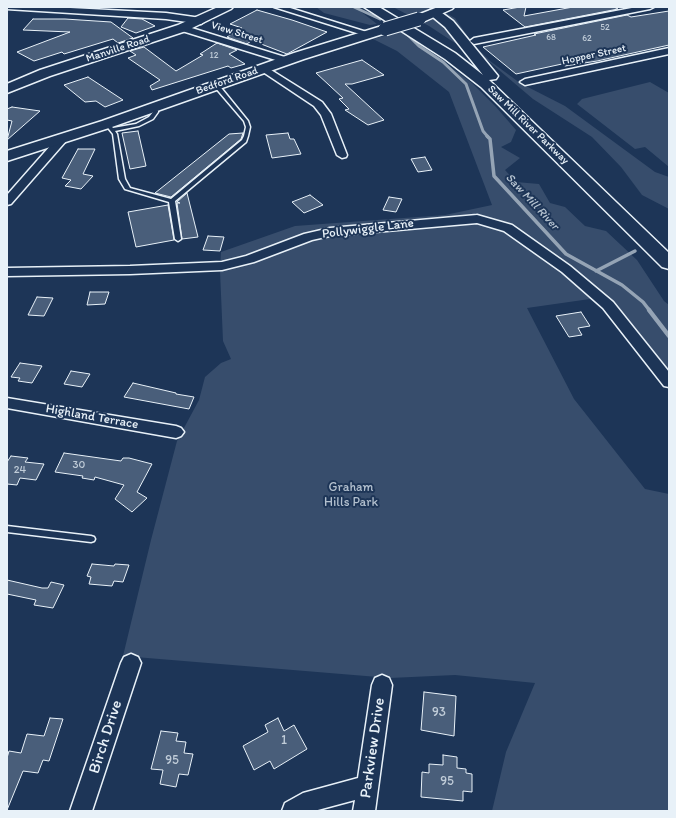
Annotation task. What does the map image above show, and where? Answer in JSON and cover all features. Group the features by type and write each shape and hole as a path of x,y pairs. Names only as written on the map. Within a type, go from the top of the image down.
{"highway":[{"name":"Saw Mill River Parkway","path":"370,7 450,56 486,84 669,263"},
{"name":"Saw Mill River Parkway","path":"381,7 456,53 501,88 669,250"},
{"path":"434,13 449,24 501,88"}],"main road":[{"name":"Manville Road","path":"7,89 45,73 201,21 227,7"},
{"name":"Bedford Road","path":"7,156 62,139 109,127 151,107 284,60 419,19 448,7"}],"street":[{"path":"7,7 166,16 201,21"},
{"path":"278,7 369,34"},
{"path":"474,41 649,7"},
{"name":"View Street","path":"182,28 284,60"},
{"name":"Hopper Street","path":"525,82 669,51"},
{"path":"263,68 318,104 326,114 342,155"},
{"path":"7,202 62,139"},
{"name":"Pollywiggle Lane","path":"7,272 130,270 222,266 250,259 308,237 330,232 477,219 508,228 566,269 608,305 669,382"},
{"name":"Highland Terrace","path":"7,403 176,432"},
{"name":"Birch Drive","path":"81,811 131,662"},
{"name":"Parkview Drive","path":"364,811 382,685"},
{"path":"293,811 311,801 367,786"}],"lane":[{"path":"172,201 244,141 246,136 248,127 246,121 216,85"},
{"path":"109,127 118,147 122,179 128,189 172,201"},
{"path":"172,201 178,239"},
{"path":"7,529 91,539"}],"green space":[{"path":"316,7 355,7 377,24 370,25 324,13"},
{"path":"393,7 435,7 455,18 473,44 490,61 520,83 565,106 655,172 669,177 669,209 642,195 621,167 592,137 533,99 473,48 455,43 429,26"},
{"name":"Graham Hills Park","path":"403,31 472,83 516,130 511,142 501,147 520,158 505,170 516,182 539,184 550,203 565,207 585,226 606,231 637,260 664,301 669,305 669,385 597,298 527,308 574,399 645,489 669,494 669,811 492,811 506,752 535,683 455,675 390,678 123,656 177,441 199,400 205,377 221,363 231,359 223,341 220,271 221,252 295,226 445,215 492,205 449,92 397,51 373,39"},
{"path":"650,82 669,93 669,167 645,147 635,149 577,104 582,99"}],"building":[{"path":"526,7 524,16 573,7 614,7 618,9 525,27 503,10"},
{"path":"257,10 327,32 287,54 256,42 251,41 247,44 227,37 242,28 230,24"},
{"path":"669,11 669,45 597,61 565,66 562,64 516,74 483,47 536,35 534,34 627,15 631,17"},
{"path":"128,18 142,19 155,26 136,33 121,27"},
{"path":"33,19 65,19 111,22 133,38 118,43 113,39 64,54 62,52 34,61 17,52 70,32 23,30"},
{"path":"217,43 237,50 229,54 245,64 231,68 228,66 152,90 150,86 160,80 128,58 136,55 130,51 144,47 176,71 203,55 200,54"},
{"path":"362,60 384,75 352,84 345,84 384,120 368,125 345,110 349,109 339,99 343,98 316,73"},
{"path":"88,77 123,100 105,107 96,101 85,102 64,85"},
{"path":"12,107 40,111 7,140 12,121 7,120 7,109"},
{"path":"138,131 146,166 130,169 122,133"},
{"path":"243,133 241,139 171,197 155,193 229,134"},
{"path":"288,133 290,139 294,139 301,154 272,158 266,135"},
{"path":"78,149 95,149 83,174 93,176 81,189 65,186 71,180 62,178"},
{"path":"425,157 432,170 418,172 411,159"},
{"path":"187,193 198,237 182,239 177,203 180,203 177,202"},
{"path":"310,195 323,205 304,213 292,202"},
{"path":"389,197 402,199 396,212 383,210"},
{"path":"168,205 174,240 136,247 128,212"},
{"path":"208,236 224,237 220,251 203,250"},
{"path":"90,292 109,292 105,304 87,305"},
{"path":"37,297 53,298 44,316 28,315"},
{"path":"581,312 590,326 578,328 582,335 569,337 556,316"},
{"path":"20,363 42,366 32,383 18,381 20,378 11,377"},
{"path":"71,371 90,374 82,387 64,384"},
{"path":"133,383 194,397 189,409 124,397"},
{"path":"64,453 121,461 123,458 129,458 152,464 137,492 147,498 132,512 115,499 124,485 95,477 94,480 82,478 83,476 55,472"},
{"path":"11,456 28,458 25,462 44,464 36,480 20,478 17,485 7,484 7,462"},
{"path":"92,564 114,566 115,564 129,565 123,582 114,581 112,586 89,584 91,577 87,576"},
{"path":"7,580 42,588 48,588 51,582 64,585 53,608 34,605 36,600 7,594"},
{"path":"424,692 456,696 454,736 421,730"},
{"path":"50,718 63,719 49,761 43,760 38,773 23,771 7,810 7,758 9,751 21,753 27,734 44,736"},
{"path":"278,718 284,731 294,725 307,749 274,769 270,761 254,770 243,746 268,732 265,725"},
{"path":"161,731 178,733 176,741 186,742 184,753 193,754 188,775 179,774 176,787 160,784 163,770 151,769"},
{"path":"443,755 457,757 457,768 466,769 466,773 472,774 472,792 463,791 463,801 421,797 422,772 429,773 429,764 443,765"}],"waterway":[{"name":"Saw Mill River","path":"354,7 380,19"},
{"name":"Saw Mill River","path":"408,35 419,46 443,62 466,84 483,131 488,137"},
{"name":"Saw Mill River","path":"488,137 490,139 494,176 566,254 596,271"},
{"path":"596,271 635,251"},
{"name":"Saw Mill River","path":"596,271 622,285 643,302 650,311"},
{"name":"Saw Mill River","path":"649,310 669,336"}]}
